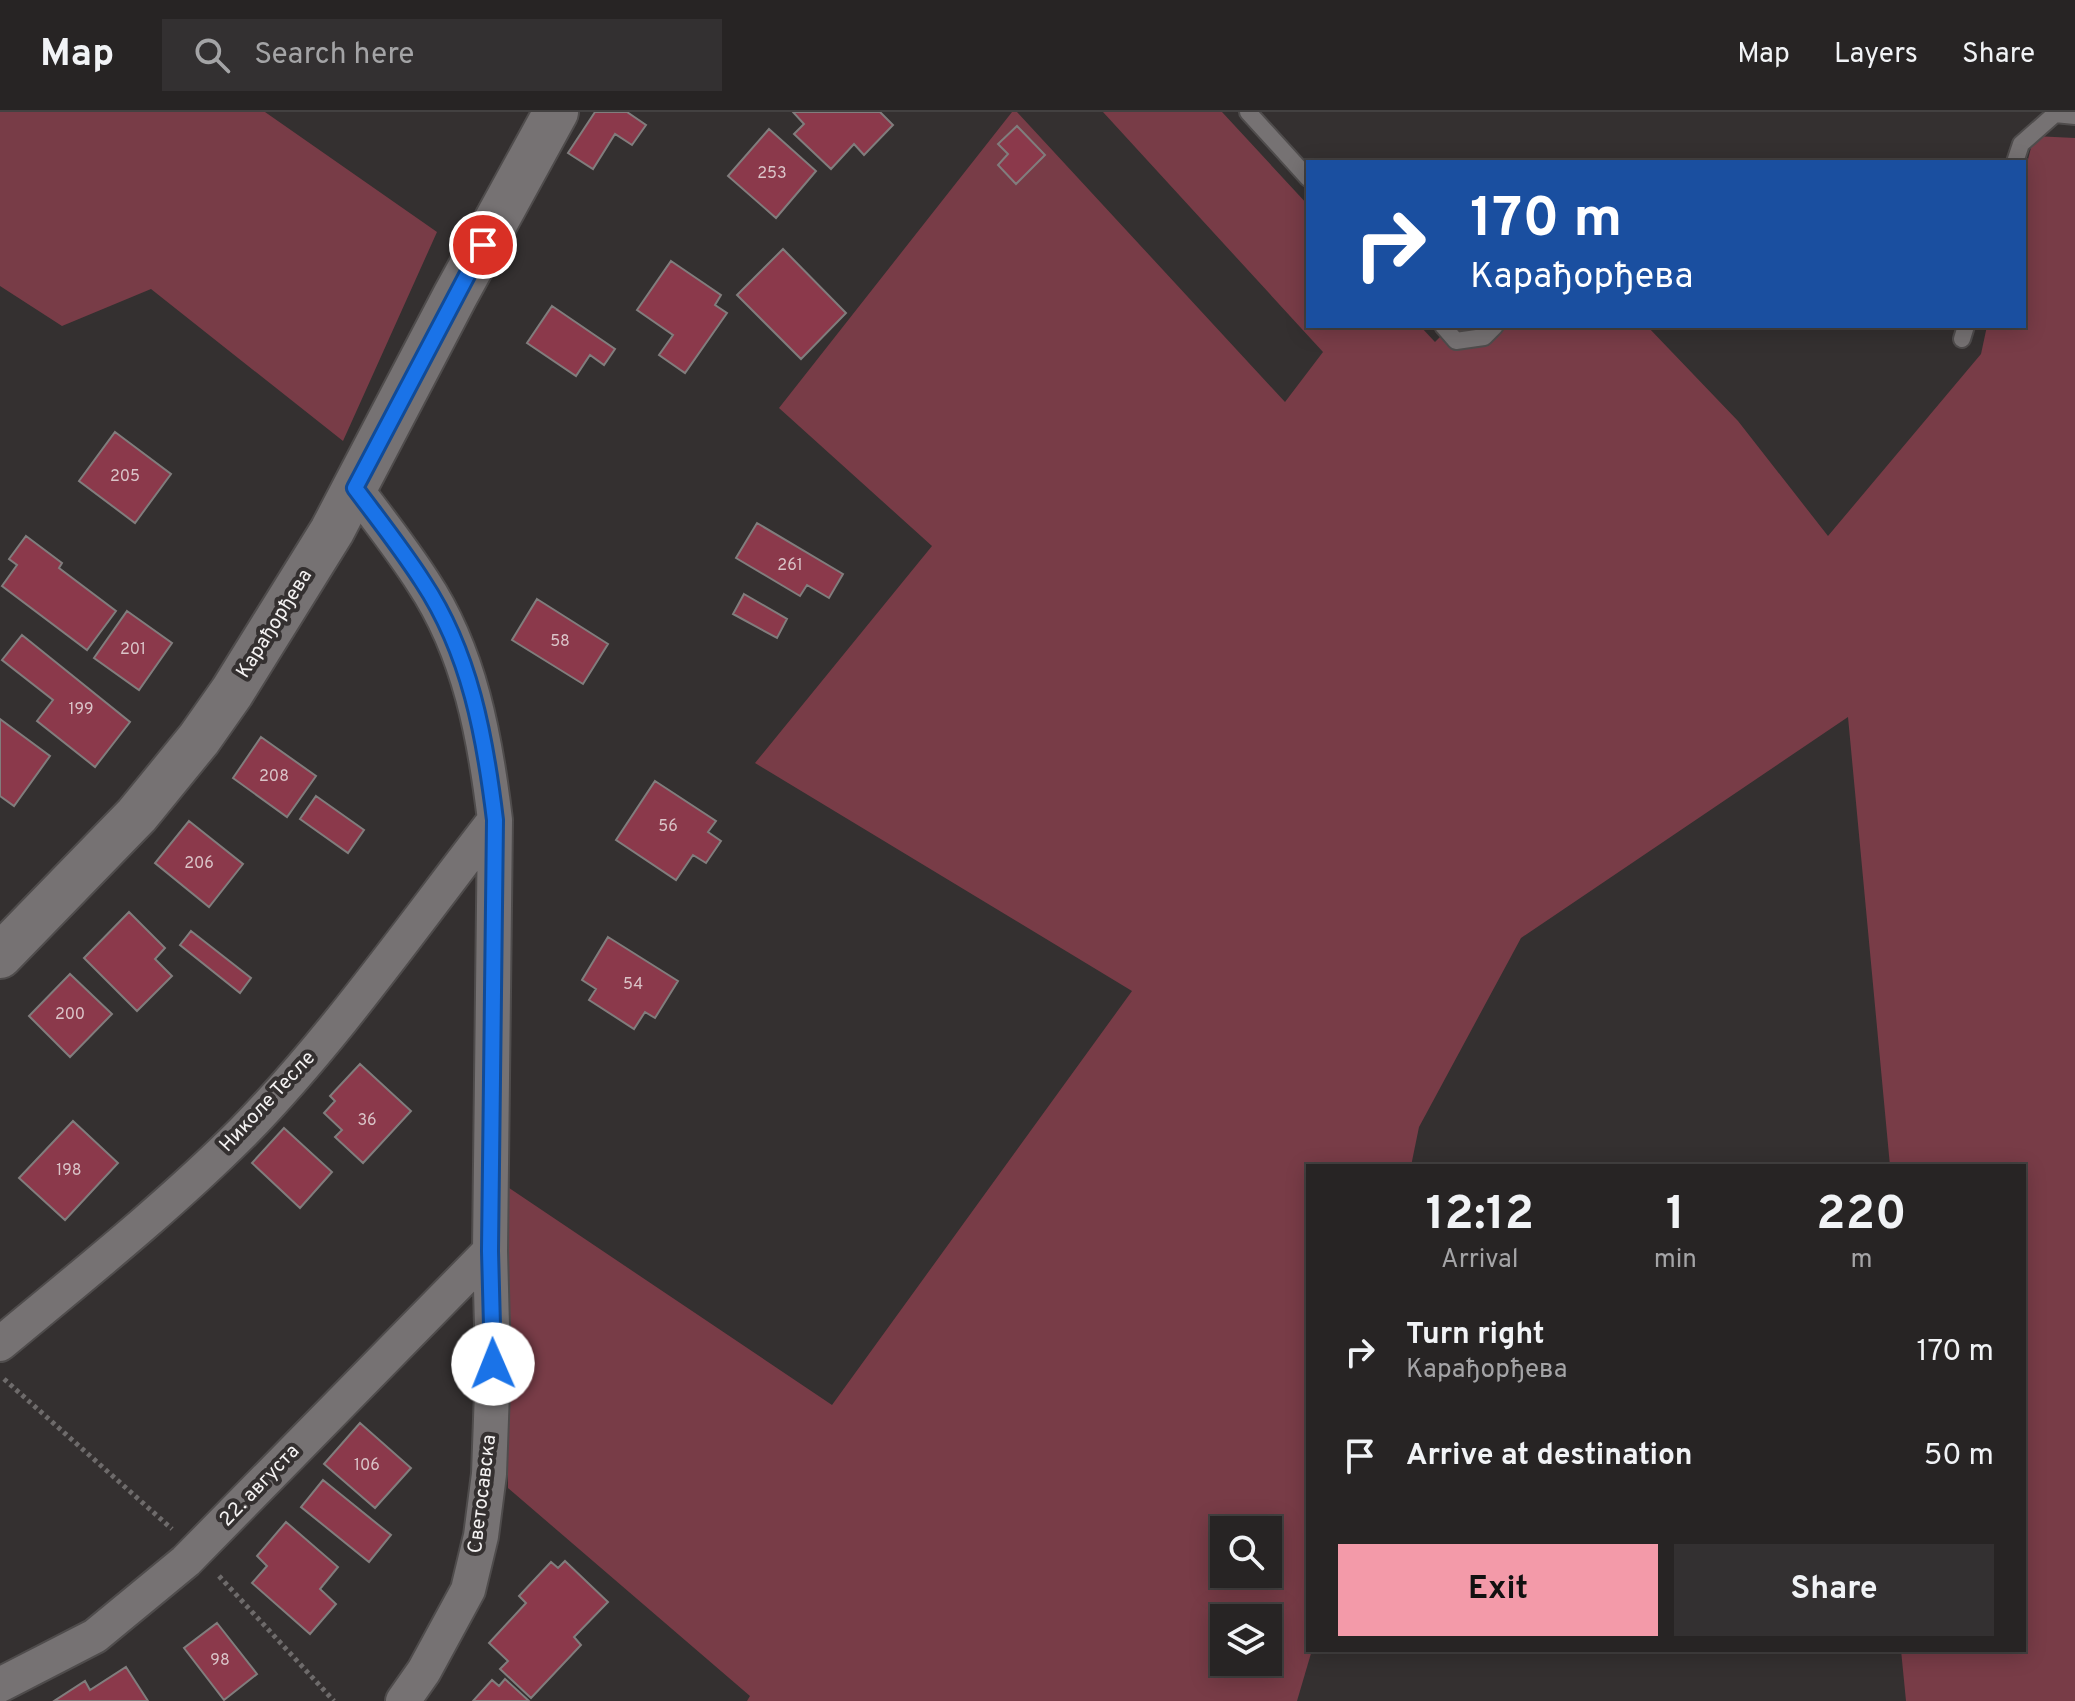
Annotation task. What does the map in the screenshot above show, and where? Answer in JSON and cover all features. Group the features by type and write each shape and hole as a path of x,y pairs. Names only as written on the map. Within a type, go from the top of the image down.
{"street":[{"name":"Карађорђева","path":"0,956 137,815 199,739 232,692 332,531 556,112"},
{"name":"Светосавска","path":"355,488 425,583 454,641 476,702 495,820 490,1251 493,1364 489,1474 481,1536 468,1590 424,1671 403,1701"},
{"name":"Николе Тесле","path":"0,1344 177,1196 245,1130 308,1061 495,820"},
{"name":"22. августа","path":"0,1685 95,1636 186,1561 490,1251"}],"lane":[{"path":"1249,113 1306,176"},
{"path":"2016,160 2021,144 2055,114 2075,116"},
{"path":"1445,328 1456,341 1484,337 1493,328"}],"shaded area":[{"path":"0,112 265,112 437,232 343,441 151,289 62,326 0,286"},
{"path":"1012,112 1017,112 1285,402 1323,352 1103,112 1222,112 1306,203 1306,328 1422,328 1435,342 1449,328 1649,328 1738,421 1828,536 1981,354 1987,328 2026,328 2026,167 2034,136 2075,138 2075,1701 1906,1701 1901,1652 2026,1652 2026,1164 1890,1164 1848,717 1521,938 1419,1127 1411,1164 1306,1164 1306,1652 1311,1652 1297,1701 747,1701 750,1696 508,1488 506,1186 832,1405 1132,991 755,763 932,546 779,408"}],"building":[{"path":"595,112 627,112 646,125 632,145 615,134 593,169 568,153"},
{"path":"793,112 880,112 893,125 864,155 854,144 831,169 794,134 804,124"},
{"path":"1017,126 1045,155 1016,184 998,165 1008,154 998,144"},
{"path":"769,129 816,171 776,218 728,176"},
{"path":"783,249 846,313 801,359 737,295"},
{"path":"671,261 721,295 715,305 727,313 685,373 659,355 673,335 637,310"},
{"path":"552,306 615,349 604,365 590,355 576,376 527,343"},
{"path":"115,432 171,474 135,523 79,481"},
{"path":"757,523 843,574 829,598 807,585 800,596 736,558"},
{"path":"26,536 62,563 59,568 116,611 87,650 2,586 17,565 9,559"},
{"path":"744,594 787,619 777,638 733,614"},
{"path":"537,599 608,644 583,684 512,640"},
{"path":"127,611 172,643 139,690 94,658"},
{"path":"22,635 130,722 95,767 37,721 53,700 2,660"},
{"path":"0,719 50,756 14,806 0,796"},
{"path":"261,737 316,776 287,817 233,778"},
{"path":"655,781 716,821 708,832 721,841 706,863 693,855 676,880 616,840"},
{"path":"316,796 364,830 348,853 300,819"},
{"path":"189,821 243,864 209,907 155,863"},
{"path":"129,912 165,948 155,959 172,976 137,1011 84,958"},
{"path":"191,931 251,978 240,993 180,945"},
{"path":"608,937 678,981 655,1018 645,1012 634,1029 589,1000 596,989 582,980"},
{"path":"70,974 112,1014 70,1057 29,1016"},
{"path":"360,1064 411,1111 363,1163 335,1137 342,1130 324,1113 335,1101 330,1096"},
{"path":"73,1121 118,1163 65,1220 19,1178"},
{"path":"284,1128 332,1172 300,1208 252,1163"},
{"path":"360,1423 411,1468 375,1508 324,1464"},
{"path":"323,1480 391,1535 369,1562 301,1507"},
{"path":"286,1522 338,1567 320,1589 336,1604 310,1634 252,1583 267,1566 257,1556"},
{"path":"565,1561 608,1602 574,1637 581,1645 531,1698 500,1669 508,1661 489,1643 526,1603 519,1596 551,1562 558,1568"},
{"path":"217,1623 257,1674 224,1700 184,1648"},
{"path":"126,1667 148,1701 54,1701 85,1681 90,1690"},
{"path":"505,1679 529,1701 473,1701 492,1680 499,1686"}],"route":[{"path":"483,245 355,488 425,583 454,641 476,702 489,769 495,820 490,1251 493,1364"}]}
